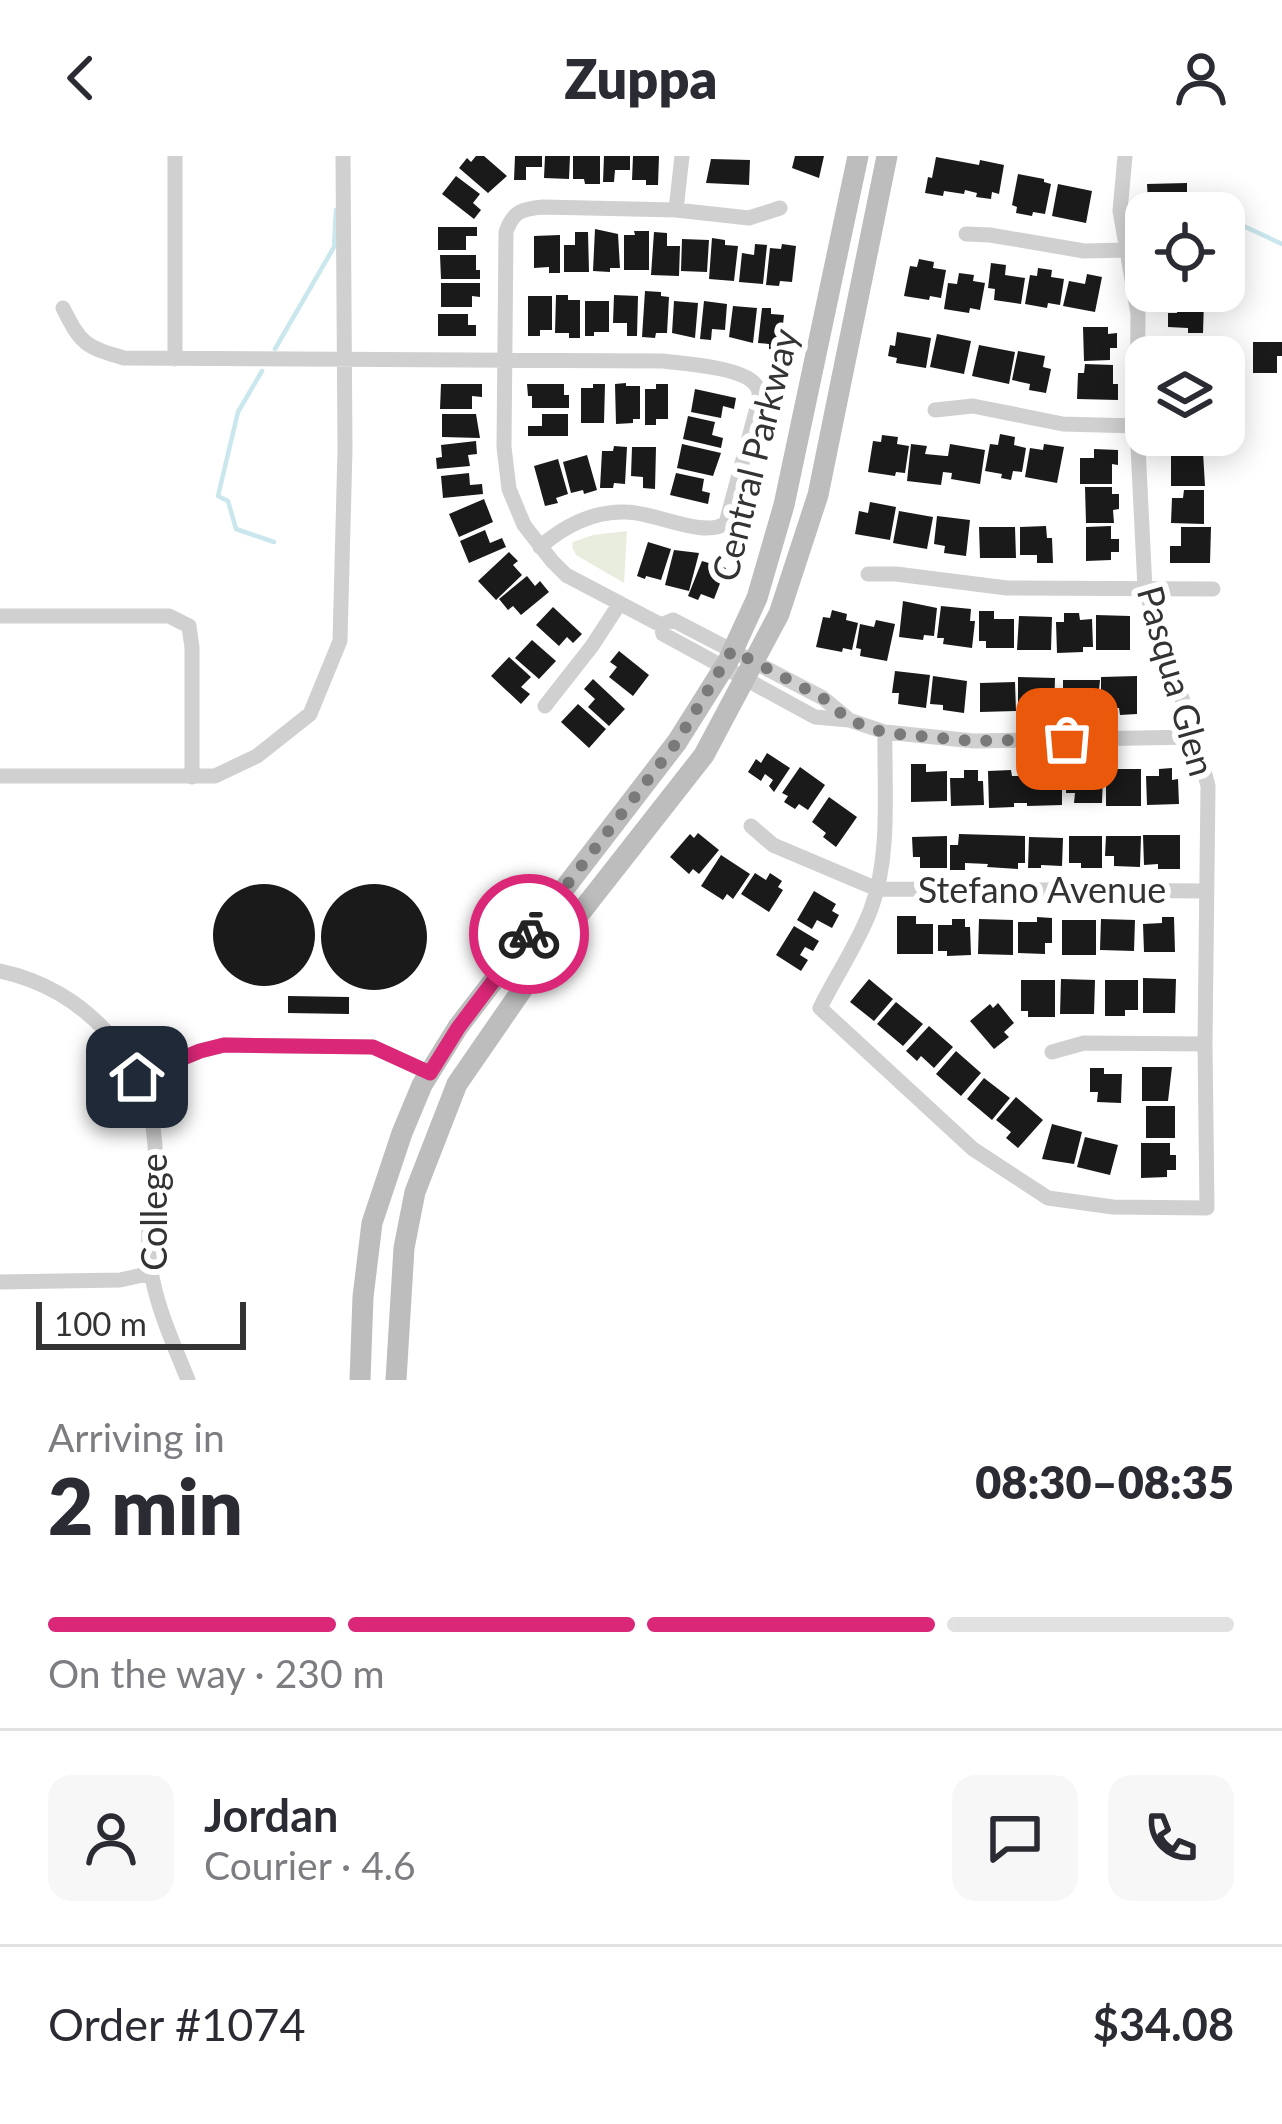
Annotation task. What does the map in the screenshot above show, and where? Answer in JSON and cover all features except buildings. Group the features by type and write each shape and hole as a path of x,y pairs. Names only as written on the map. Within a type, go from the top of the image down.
{"main road":[{"name":"Central Parkway","path":"396,1380 404,1248 416,1192 457,1084 537,968 704,755 740,665 784,505 858,156"},
{"name":"Central Parkway","path":"360,1380 372,1223 402,1133 430,1073 458,1028 779,614 818,495 887,156"}],"street":[{"path":"175,156 175,359"},
{"path":"0,776 215,776 257,756 310,714 340,640 343,156"},
{"path":"676,209 682,156"},
{"name":"Pasqua Glen","path":"1125,156 1120,212 1125,244"},
{"path":"780,208 749,218 676,209 543,207 522,208 511,217 506,232 504,447 509,489 524,525 540,547 566,575 661,625 674,620 815,717 849,720 885,733 974,741 1195,737"},
{"path":"966,234 1084,251 1125,250"},
{"path":"64,308 77,336 98,351 124,358 663,361 718,369 744,376 756,385 758,404 726,523 706,530 644,514 614,513 578,521 540,547"},
{"path":"935,410 973,406 1063,424 1125,426"},
{"name":"Pasqua Glen","path":"877,889 861,932 820,1008 973,1149 1048,1198 1114,1207 1207,1208 1208,786 1144,589 1138,456"},
{"path":"868,574 1007,588 1213,589"},
{"path":"545,706 620,603"},
{"path":"0,616 169,616 189,626 192,777"},
{"path":"751,826 773,845 877,889 884,830 885,733"},
{"name":"Stefano Avenue","path":"877,889 1207,891"},
{"name":"College","path":"0,971 36,981 90,1015 113,1038 137,1077 153,1124 148,1237 152,1273 188,1380"},
{"path":"1052,1052 1084,1043 1205,1044"},
{"path":"137,1077 224,1045 373,1047 430,1073"},
{"path":"0,1282 120,1280 152,1273"}],"shaded area":[{"path":"627,531 624,583 576,555 572,547 573,542 593,535"}],"waterway":[{"path":"275,349 334,247 336,210"},
{"path":"1245,227 1282,244"},
{"path":"262,371 238,412 218,496 228,501 236,529 274,542"}],"way so far":[{"path":"529,934 677,742 732,650 823,698 849,720 885,733 974,741 1067,739"}],"route":[{"path":"137,1077 224,1045 373,1047 430,1073 529,934"}]}
